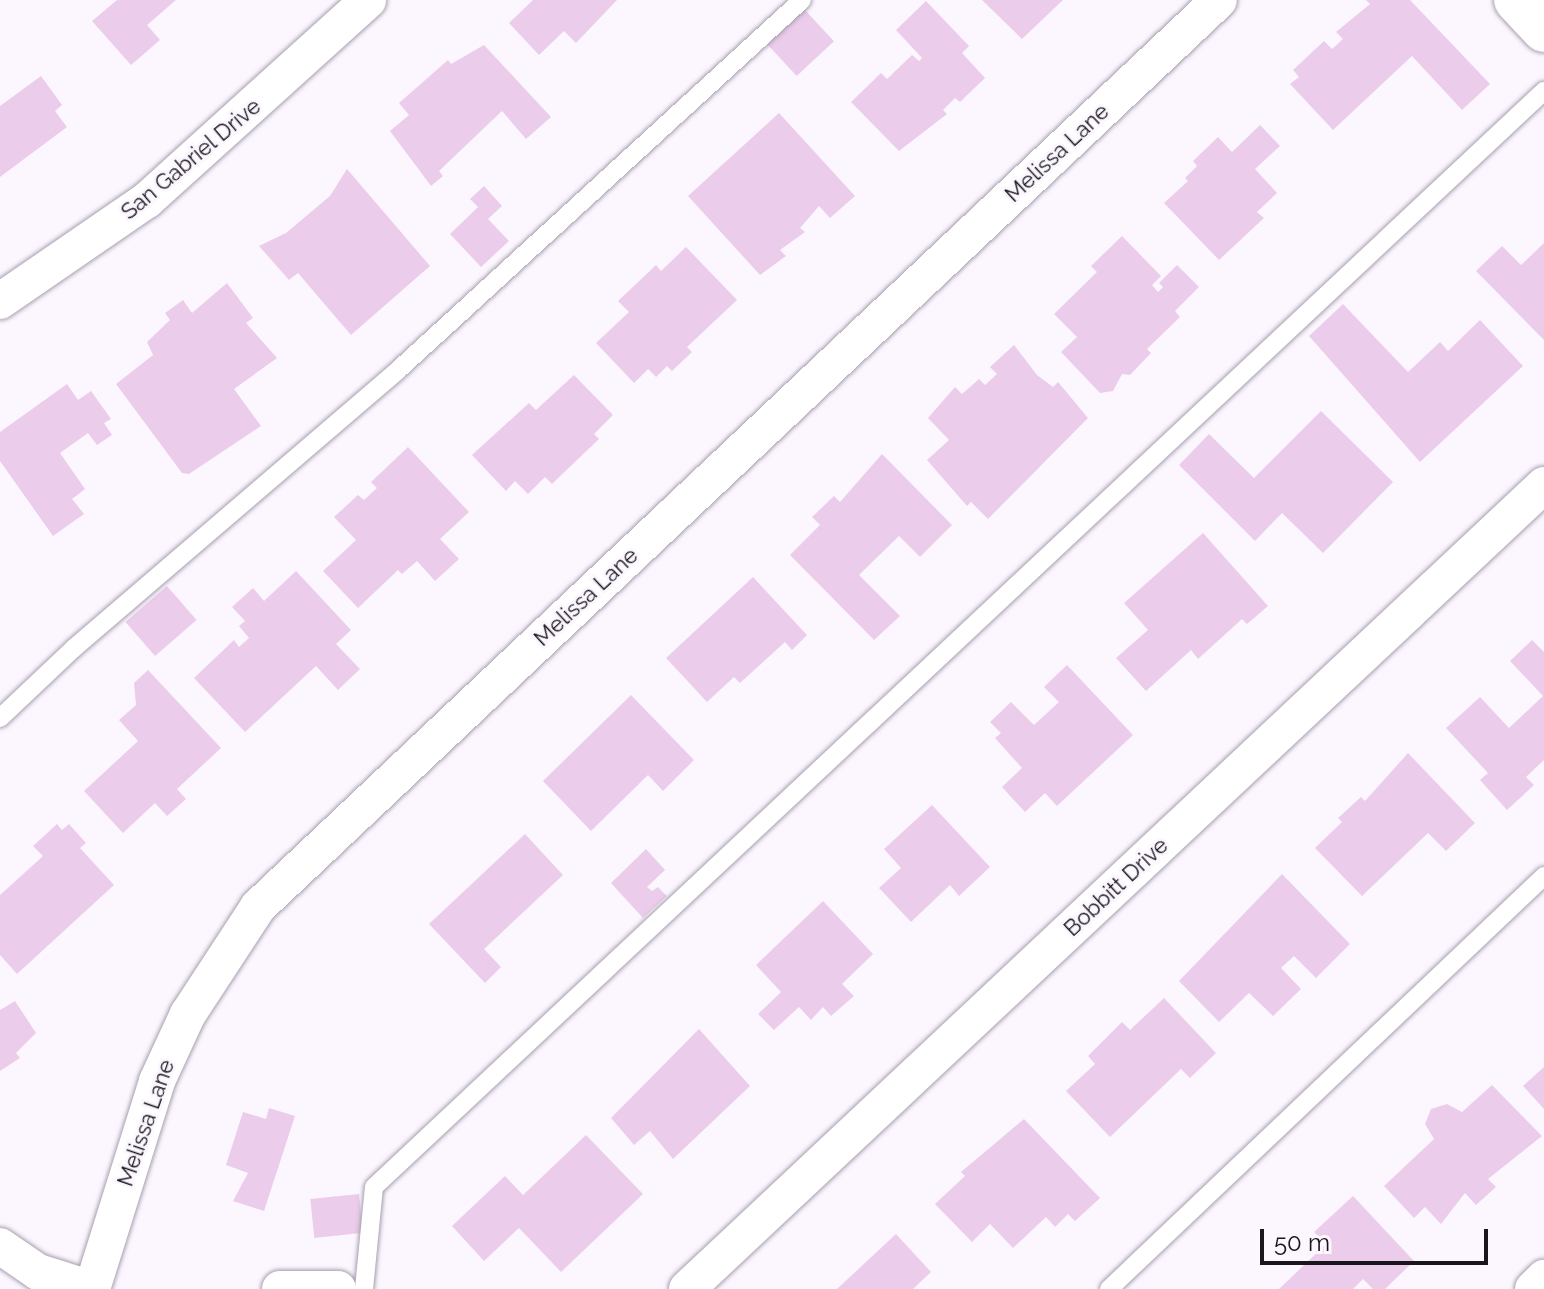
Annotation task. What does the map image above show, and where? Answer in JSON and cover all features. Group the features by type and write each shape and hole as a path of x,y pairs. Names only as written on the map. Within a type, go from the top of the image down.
{"street":[{"name":"San Gabriel Drive","path":"0,301 147,200 368,0"},
{"name":"Melissa Lane","path":"92,1289 157,1081 188,1014 258,907 1219,0"},
{"path":"1516,0 1544,30"},
{"name":"Bobbitt Drive","path":"687,1289 1544,485"},
{"path":"0,1246 38,1272 92,1289"},
{"path":"1533,1289 1544,1278"},
{"path":"280,1289 325,1288"}],"lane":[{"path":"0,718 74,648 397,371 802,0"},
{"path":"364,1289 374,1187 1544,91"},
{"path":"1109,1289 1544,876"}],"building":[{"path":"117,0 176,0 147,25 160,40 131,65 92,21"},
{"path":"533,0 617,0 576,43 564,31 539,55 509,23"},
{"path":"982,0 1063,0 1022,39"},
{"path":"1366,0 1410,0 1490,84 1462,110 1412,56 1333,130 1290,84 1299,77 1293,70 1324,41 1332,49 1343,39 1336,32 1370,4"},
{"path":"926,1 969,46 962,53 985,78 960,102 955,98 943,110 947,114 899,151 851,102 881,73 887,79 912,55 919,61 922,58 896,30"},
{"path":"804,9 834,41 797,76 767,44"},
{"path":"484,45 551,117 526,139 502,111 439,171 443,176 431,186 390,131 409,115 399,103 448,60 451,64"},
{"path":"41,76 62,105 55,111 67,127 0,177 0,106"},
{"path":"779,113 855,196 830,218 819,206 800,228 805,232 780,250 786,256 760,275 688,196"},
{"path":"1260,125 1280,146 1255,169 1277,193 1257,212 1264,218 1219,260 1164,203 1188,181 1185,178 1197,166 1193,161 1218,137 1232,152"},
{"path":"347,169 430,266 351,335 298,273 289,280 259,246 286,233 330,196"},
{"path":"484,186 502,206 488,219 509,241 481,267 450,234 478,207 470,199"},
{"path":"1122,236 1161,276 1152,285 1158,292 1163,287 1159,283 1177,265 1199,287 1175,311 1180,317 1147,349 1151,353 1130,375 1122,374 1113,391 1100,393 1061,352 1077,337 1054,314 1097,272 1091,266"},
{"path":"1544,243 1544,340 1476,271 1502,246 1521,265"},
{"path":"686,247 737,300 687,347 692,352 672,371 667,366 656,377 648,369 634,383 596,343 629,312 618,301 656,265 661,271"},
{"path":"227,283 253,318 246,323 277,358 234,389 261,426 189,474 182,473 116,384 153,355 147,342 170,320 165,313 183,300 192,313"},
{"path":"1343,304 1408,372 1440,342 1448,351 1480,320 1523,366 1420,462 1309,336"},
{"path":"1014,345 1037,375 1053,387 1058,382 1088,418 988,519 971,502 967,506 927,460 949,440 928,418 955,387 962,394 979,379 985,385 997,374 990,367"},
{"path":"574,375 613,415 594,434 599,439 552,484 545,477 528,494 515,481 506,491 472,455 529,403 536,410"},
{"path":"67,384 78,400 91,391 111,419 104,423 112,435 97,445 88,433 60,453 85,489 72,499 84,514 53,536 0,461 0,432"},
{"path":"1321,411 1393,482 1323,553 1282,513 1255,541 1179,465 1209,434 1254,478"},
{"path":"408,447 469,512 440,539 459,559 435,581 417,561 402,574 398,570 358,608 323,571 356,540 334,517 358,495 364,500 377,488 371,482"},
{"path":"882,454 952,525 920,557 899,536 859,575 900,616 874,640 790,555 820,525 812,517 834,496 840,502"},
{"path":"1203,533 1268,606 1247,624 1242,619 1198,659 1191,650 1146,691 1116,658 1148,630 1124,603"},
{"path":"296,571 351,630 336,644 360,669 338,690 316,666 245,732 194,678 234,640 239,647 249,638 239,626 245,621 232,607 253,588 264,601"},
{"path":"753,577 807,635 792,650 785,642 740,683 734,677 707,702 666,658"},
{"path":"167,586 197,620 155,656 125,622"},
{"path":"1532,640 1544,652 1544,760 1526,777 1534,785 1507,810 1480,780 1488,773 1446,728 1480,697 1509,728 1543,696 1510,661"},
{"path":"1067,665 1133,735 1057,806 1045,793 1025,812 1002,787 1022,768 995,738 1001,733 990,722 1011,702 1034,725 1059,702 1044,687"},
{"path":"148,670 221,748 177,789 186,799 167,816 155,803 123,833 84,791 138,741 119,720 136,705 134,683"},
{"path":"631,695 694,760 663,791 648,775 591,831 543,781"},
{"path":"1408,753 1475,823 1446,851 1428,833 1362,896 1315,848 1342,822 1338,818 1361,797 1365,801"},
{"path":"932,805 990,867 959,896 950,885 911,922 879,888 901,868 884,849"},
{"path":"57,824 62,830 69,824 86,843 80,848 114,885 17,974 0,955 0,895 43,856 33,846"},
{"path":"525,834 563,875 484,949 501,967 485,983 429,924"},
{"path":"646,849 665,870 647,887 652,891 658,887 667,896 643,918 611,883"},
{"path":"1282,874 1350,944 1316,978 1294,956 1281,968 1301,989 1273,1016 1249,993 1219,1022 1179,981"},
{"path":"823,901 873,954 842,984 854,996 831,1016 823,1007 811,1020 799,1007 774,1030 758,1014 781,992 756,965"},
{"path":"1164,998 1216,1053 1190,1078 1181,1069 1110,1137 1066,1091 1095,1064 1088,1056 1122,1022 1130,1030"},
{"path":"15,1001 36,1033 16,1053 20,1058 0,1071 0,1010"},
{"path":"699,1029 750,1086 673,1159 650,1131 634,1145 611,1118"},
{"path":"1544,1067 1544,1109 1523,1086"},
{"path":"1492,1085 1542,1136 1488,1179 1496,1187 1476,1205 1465,1193 1441,1224 1425,1207 1414,1218 1384,1186 1434,1139 1425,1124 1431,1109 1447,1104 1462,1112"},
{"path":"269,1108 295,1116 264,1211 233,1201 248,1173 226,1165 243,1112 266,1119"},
{"path":"1024,1119 1100,1198 1075,1221 1068,1214 1055,1227 1046,1217 1013,1248 990,1224 972,1242 935,1204 965,1176 961,1172"},
{"path":"586,1135 643,1194 561,1272 519,1228 484,1261 452,1226 505,1176 523,1195"},
{"path":"359,1194 363,1233 314,1238 310,1199"},
{"path":"1353,1196 1414,1261 1385,1289 1373,1289 1363,1279 1353,1289 1279,1289 1326,1244 1314,1232"},
{"path":"896,1234 931,1272 913,1289 837,1289"}]}
